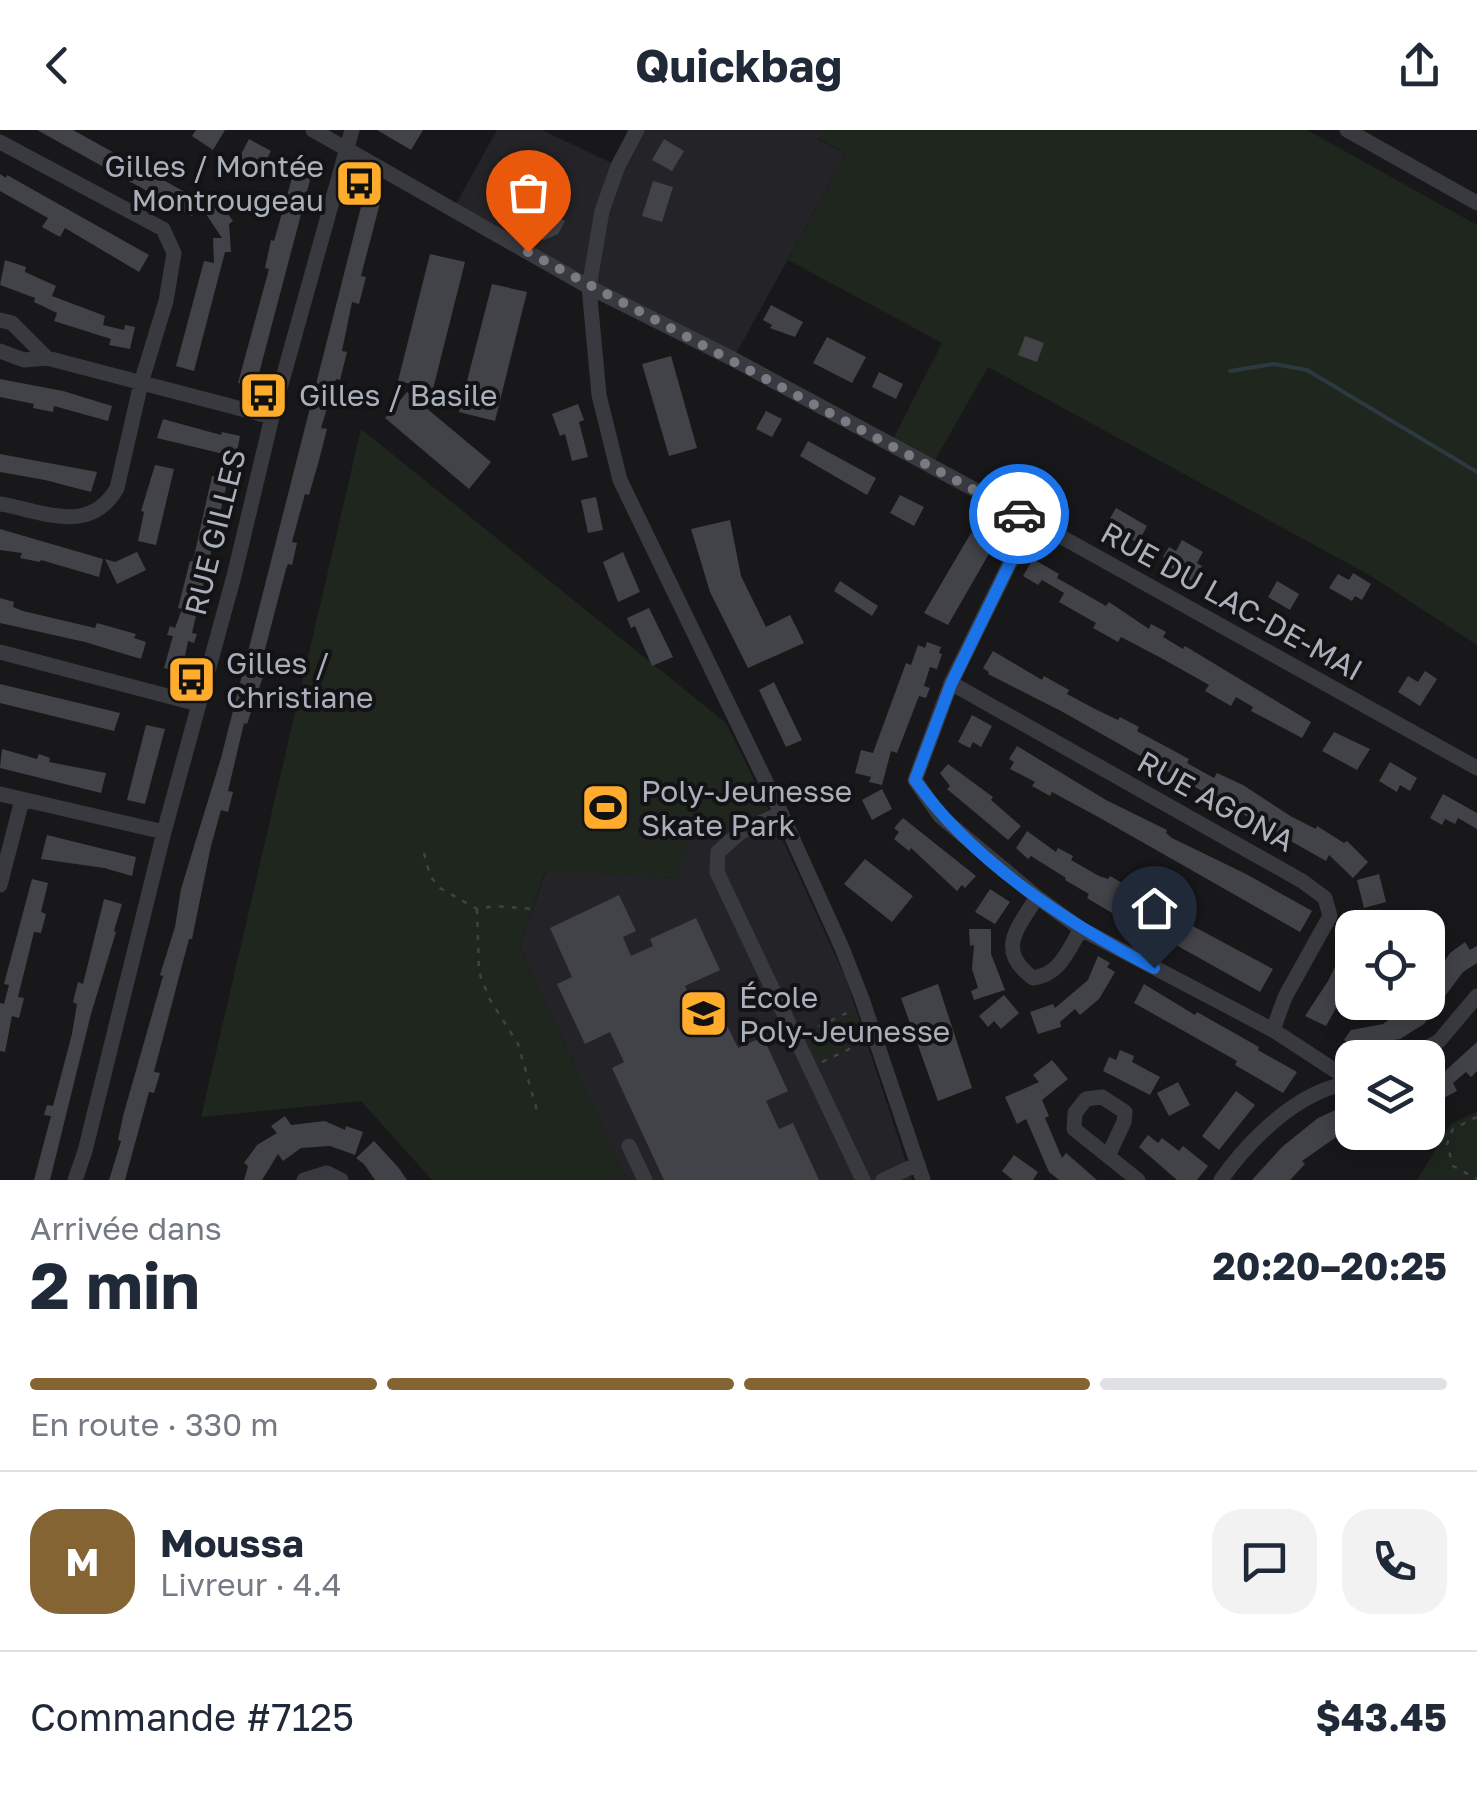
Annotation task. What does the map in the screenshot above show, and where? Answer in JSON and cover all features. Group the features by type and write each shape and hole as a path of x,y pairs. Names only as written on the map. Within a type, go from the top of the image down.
{"street":[{"name":"RUE DU LAC-DE-MAI","path":"313,130 589,286 1031,520 1477,768"},
{"name":"RUE GILLES","path":"75,1180 272,417 352,130"},
{"path":"636,130 602,211 589,286 599,396 620,480 782,813 864,1004 920,1172 883,1180"},
{"path":"1346,130 1477,204"},
{"path":"0,142 163,229 174,252 166,301 141,382 117,488 109,502 87,516 59,517 0,504"},
{"path":"0,320 12,323 46,358"},
{"path":"0,351 24,360 46,358 272,417"},
{"path":"1031,520 951,684 915,780 940,816 1037,897 1081,928 1274,1030 1335,1070"},
{"path":"0,652 198,704"},
{"name":"RUE AGONA","path":"951,684 1302,880 1325,898 1330,916 1285,997 1274,1030"},
{"path":"0,794 164,832"},
{"path":"0,885 22,800"},
{"path":"782,813 741,832 718,852 717,872 863,1180"},
{"path":"1037,897 1011,939 1013,956 1023,971 1033,978 1047,976 1058,968 1081,928"},
{"path":"1440,1040 1477,996"},
{"path":"1221,1180 1279,1118 1314,1094 1335,1087"},
{"path":"629,1146 645,1180"},
{"path":"1108,1156 1138,1180"},
{"path":"304,1180 328,1172 341,1180"}],"path":[{"path":"424,853 430,876 440,888 477,909 532,909"},
{"path":"477,909 480,972 489,998 518,1044 538,1114"},
{"path":"795,1037 864,1004"},
{"path":"810,1068 875,1036"},
{"path":"1477,1117 1453,1130 1447,1144 1453,1166 1477,1179"}],"shaded area":[{"path":"497,130 542,130 618,166 639,130 822,130 818,139 846,154 733,359 452,211"},
{"path":"822,130 1307,130 1477,225 1477,645 1371,576 988,367 931,467 890,445 942,343 788,260 846,154 818,138"},
{"path":"361,429 726,723 769,810 731,825 714,840 689,839 679,878 545,872 520,947 627,1180 432,1180 361,1101 201,1117"},
{"name":"École Poly-Jeunesse","path":"769,810 846,979 912,1180 627,1180 520,947 546,871 678,878 689,839 714,840 731,825"},
{"path":"854,1012 865,1041 819,1062 807,1035"},
{"path":"1477,1112 1477,1180 1417,1180 1435,1150 1445,1150 1445,1134 1451,1124"}],"building":[{"path":"37,130 73,130 201,201 192,216"},
{"path":"196,130 225,130 213,150 192,136"},
{"path":"377,130 423,130 411,150"},
{"path":"249,139 271,151 259,174 237,162"},
{"path":"664,139 684,151 672,171 652,160"},
{"path":"296,164 313,169 257,381 238,383 269,269 265,268 271,240 274,241"},
{"path":"0,174 149,255 139,272 65,228 60,237 42,227 48,218 0,191"},
{"path":"653,181 673,187 662,222 642,216"},
{"path":"511,189 565,221 558,234 544,240 520,225 524,219 501,205"},
{"path":"363,199 380,203 361,276 366,277 359,304 352,302 342,351 347,352 321,428 327,429 292,542 297,543 292,565 288,564 286,569 263,657 269,659 247,724 244,723 228,791 233,792 228,812 221,810 211,846 192,939 154,1072 160,1073 154,1093 149,1092 125,1180 109,1180 163,976 160,975 175,927 181,889 221,758"},
{"path":"221,204 233,221 229,224 231,252 225,252 194,371 176,366 204,261 214,263 213,238 222,238 206,214"},
{"path":"430,254 465,262 433,389 398,381"},
{"path":"5,260 26,267 25,272 56,286 52,296 105,316 103,325 124,330 125,325 135,327 130,349 109,345 111,339 54,321 57,313 34,302 35,298 0,285"},
{"path":"492,284 527,292 495,421 459,412"},
{"path":"771,305 803,322 795,337 770,328 772,325 763,320"},
{"path":"1025,336 1044,343 1037,362 1018,355"},
{"path":"827,337 866,357 852,383 813,363"},
{"path":"671,356 697,448 669,456 642,364"},
{"path":"879,372 903,384 896,399 872,387"},
{"path":"0,379 63,391 112,406 108,421 54,406 53,412 33,408 34,404 0,397"},
{"path":"407,392 491,462 469,489 385,418"},
{"path":"578,404 588,457 572,461 565,434 560,436 552,414"},
{"path":"766,411 782,419 772,437 756,429"},
{"path":"163,419 221,435 222,432 240,436 236,457 157,438"},
{"path":"808,441 876,478 867,495 800,456"},
{"path":"0,454 97,472 91,492 0,472"},
{"path":"155,465 174,469 156,545 138,541 144,512 141,511"},
{"path":"1036,472 1051,480 1041,497 1026,488"},
{"path":"212,476 228,479 192,633 197,634 194,643 188,641 182,672 164,668 173,636 167,635 170,626 175,628 182,609 178,608"},
{"path":"900,495 924,507 914,526 890,513"},
{"path":"596,497 603,530 588,533 581,500"},
{"path":"1116,508 1147,526 1138,543 1106,525"},
{"path":"730,520 741,576 766,627 790,615 804,643 748,668 710,592 691,529"},
{"path":"0,529 103,559 99,577 0,550"},
{"path":"971,533 994,545 948,625 924,613"},
{"path":"1182,540 1203,552 1197,563 1202,566 1193,582 1167,565 1170,561 1163,557 1169,547 1176,551"},
{"path":"137,552 146,570 117,584 105,559 115,562"},
{"path":"623,552 640,592 618,602 603,562"},
{"path":"1033,559 1106,606 1109,602 1149,629 1151,624 1166,632 1163,637 1183,649 1185,646 1311,722 1302,738 1251,711 1253,707 1236,697 1231,706 1205,691 1209,685 1163,659 1121,637 1118,642 1093,628 1096,623 1059,602 1064,593 1042,580 1038,585 1023,576"},
{"path":"1353,573 1371,584 1362,600 1355,596 1352,601 1329,588 1338,574 1349,580"},
{"path":"840,581 878,606 872,616 834,591"},
{"path":"1277,581 1299,594 1290,610 1268,597"},
{"path":"0,598 14,602 13,607 23,611 95,628 97,623 136,634 134,638 146,642 141,659 0,623"},
{"path":"649,608 673,657 652,666 635,626 631,628 627,618"},
{"path":"927,642 941,647 942,654 937,669 930,667 924,686 930,688 926,698 919,696 897,753 891,751 882,785 869,782 871,777 855,773 861,750 873,753 906,663 911,665 918,645 925,648"},
{"path":"993,651 1042,680 1044,676 1069,690 1067,694 1095,709 1139,727 1137,731 1189,759 1187,763 1214,778 1217,773 1243,785 1292,817 1316,829 1317,826 1344,843 1347,841 1368,862 1353,878 1329,855 1326,861 988,674 983,668"},
{"path":"1425,671 1437,679 1420,706 1398,692 1408,676 1418,682"},
{"path":"774,682 802,740 786,747 759,690"},
{"path":"0,684 120,713 114,731 0,703"},
{"path":"972,715 992,726 981,747 973,742 970,748 958,742"},
{"path":"146,725 165,729 145,804 127,800"},
{"path":"1334,732 1370,749 1357,770 1322,751"},
{"path":"1017,746 1106,800 1167,830 1172,838 1312,911 1300,932 1100,818 1052,792 1050,796 1032,786 1035,782 1010,769 1014,762 1009,759"},
{"path":"2,749 37,759 39,754 50,758 49,762 106,773 101,793 0,768"},
{"path":"1390,762 1417,778 1410,791 1400,785 1397,792 1379,781"},
{"path":"948,764 993,797 991,800 1021,826 1008,840 947,789 950,786 940,773"},
{"path":"882,789 892,809 872,820 862,800"},
{"path":"1443,794 1477,813 1477,829 1458,818 1455,824 1445,819 1442,825 1430,818"},
{"path":"903,818 976,876 965,888 962,885 957,891 911,848 909,851 894,839 899,832 894,828"},
{"path":"1027,831 1056,852 1058,848 1073,856 1071,860 1099,876 1110,876 1124,884 1119,892 1150,909 1154,903 1176,917 1178,913 1191,921 1189,924 1273,969 1260,992 1112,913 1087,898 1089,894 1066,878 1031,856 1028,859 1016,848"},
{"path":"47,835 136,857 132,876 41,859"},
{"path":"865,859 913,896 892,922 844,884"},
{"path":"1379,874 1386,902 1364,908 1357,880"},
{"path":"32,879 48,883 41,912 46,914 41,933 34,932 18,997 24,998 19,1018 12,1016 5,1052 0,1051 0,1003 4,1004 9,985 4,984"},
{"path":"990,889 1010,902 995,924 975,912"},
{"name":"École Poly-Jeunesse","path":"619,895 636,931 623,937 631,956 653,946 650,939 696,918 720,970 685,986 700,1020 720,1011 738,1048 763,1037 788,1091 766,1101 779,1129 793,1123 819,1180 664,1180 612,1068 624,1062 610,1032 585,1044 557,984 572,977 550,928"},
{"path":"104,899 122,904 116,932 91,1014 50,1180 34,1180 51,1116 44,1115 47,1105 53,1106 72,1034 77,1004 73,1002 78,982 83,984"},
{"path":"969,929 991,929 991,954 1005,990 974,1000 971,991 978,988 972,969 974,945 970,946"},
{"path":"1465,942 1470,950 1477,946 1477,963 1463,972 1445,996 1445,960"},
{"path":"1098,956 1110,963 1107,967 1115,972 1099,999 1080,1015 1075,1009 1060,1022 1061,1027 1038,1034 1030,1012 1053,1004 1055,1008 1088,980"},
{"path":"1335,967 1335,1010 1326,1026 1305,1016"},
{"path":"938,984 972,1088 938,1101 901,998"},
{"path":"1144,984 1297,1072 1283,1093 1235,1065 1237,1061 1134,1003"},
{"path":"1004,995 1019,1013 1001,1029 994,1021 988,1027 979,1016"},
{"path":"1388,1020 1427,1020 1400,1039 1344,1040 1351,1030"},
{"path":"1477,1042 1477,1071 1471,1077 1466,1072 1453,1083 1457,1091 1445,1097 1445,1071"},
{"path":"1120,1050 1134,1056 1132,1062 1160,1077 1150,1095 1103,1071 1109,1057 1116,1060"},
{"path":"1052,1060 1068,1079 1042,1100 1049,1116 1045,1118 1062,1158 1066,1153 1097,1180 1059,1180 1049,1172 1026,1119 1017,1124 1005,1097 1039,1082 1033,1075"},
{"path":"1178,1082 1190,1105 1169,1116 1157,1093"},
{"path":"1236,1091 1255,1105 1219,1150 1202,1136"},
{"path":"1335,1110 1335,1138 1302,1161 1305,1164 1290,1180 1252,1180 1282,1147 1318,1118"},
{"path":"285,1116 291,1125 325,1121 345,1130 346,1126 363,1132 355,1155 330,1146 301,1148 283,1161 278,1154 262,1180 244,1180 248,1166 244,1163 257,1145 277,1133 271,1126"},
{"path":"1148,1135 1158,1143 1162,1138 1179,1151 1183,1146 1208,1166 1197,1180 1177,1180 1139,1147"},
{"path":"374,1141 407,1180 375,1180 356,1158"},
{"path":"1014,1155 1038,1172 1033,1180 1013,1180 1002,1171"}],"waterway":[{"path":"1230,371 1274,364 1307,370 1477,472"}],"way so far":[{"path":"528,252 1019,514"}],"place":[{"name":"Gilles / Montée Montrougeau","path":"359,183"},
{"name":"Gilles / Basile","path":"264,395"},
{"name":"Gilles / Christiane","path":"191,680"},
{"name":"Poly-Jeunesse Skate Park","path":"606,808"},
{"name":"École Poly-Jeunesse","path":"704,1014"}],"route":[{"path":"1019,514 1031,520 951,684 915,780 940,816 1037,897 1081,928 1154,968"}]}
